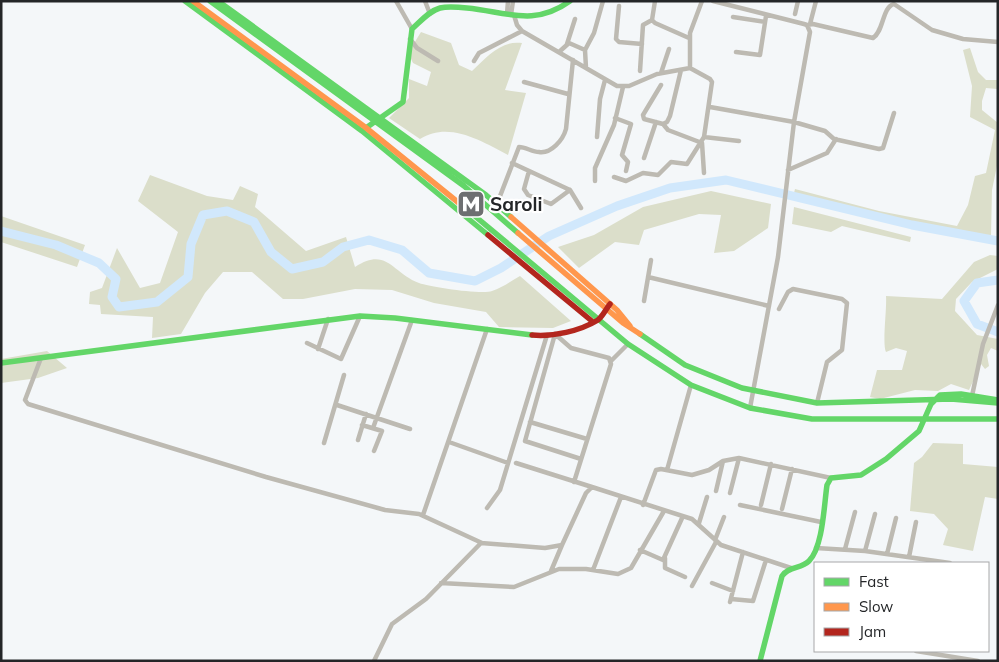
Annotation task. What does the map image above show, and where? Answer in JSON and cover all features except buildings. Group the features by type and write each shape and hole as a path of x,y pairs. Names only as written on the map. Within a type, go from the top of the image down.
{"main road":[{"path":"185,1 363,129"},
{"path":"193,1 363,129 538,271 596,321 691,385 750,408 812,419 998,421"},
{"path":"210,1 497,204 553,259"},
{"path":"218,1 377,118 464,186 523,238 553,259 608,306 637,334 697,371 754,391 817,403 857,408 972,398 998,401"},
{"path":"363,129 377,118 400,105 404,98 409,38 414,27 430,14 448,6 511,15 541,15 560,9 570,1"},
{"path":"1,363 360,316 547,335 576,330 596,321 608,306"},
{"path":"760,661 782,576 790,568 803,566 810,561 816,548 827,485 831,478 851,477 866,473 914,435 925,420 933,400"},
{"path":"857,408 858,420"}],"street":[{"path":"396,1 414,27"},
{"path":"425,1 430,14"},
{"path":"508,1 511,15 522,31 605,80 622,87 661,73 690,68 710,79 712,88 710,107 703,140 704,173"},
{"path":"511,15 512,1"},
{"path":"586,68 584,50 594,33 602,1"},
{"path":"640,71 643,25 652,20 656,1"},
{"path":"690,68 689,38 702,1"},
{"path":"713,1 734,4 766,16 873,38 878,34 888,7 894,4 932,30 962,39 998,42"},
{"path":"794,14 798,1"},
{"path":"750,408 783,218 794,122 810,32 808,25 816,1"},
{"path":"619,6 616,39 619,42 642,44"},
{"path":"736,52 760,55 766,16"},
{"path":"733,17 766,22"},
{"path":"559,52 567,44 575,19"},
{"path":"652,20 689,38"},
{"path":"474,60 480,54 522,31"},
{"path":"409,38 418,48 438,61"},
{"path":"567,44 584,50"},
{"path":"661,73 669,49"},
{"path":"497,204 517,150 522,147 538,152 547,152 562,139 566,129 568,94 573,60"},
{"path":"663,124 667,122 670,116 681,70"},
{"path":"597,137 600,99 605,80"},
{"path":"524,82 568,94"},
{"path":"661,85 643,115 644,119 663,124 668,130 703,140 739,141"},
{"path":"595,181 595,168 615,118 622,87"},
{"path":"710,107 794,122 825,131 836,140 882,149 894,113"},
{"path":"615,118 631,124 622,155 628,162 626,171"},
{"path":"644,158 656,122"},
{"path":"614,177 626,180 644,174 658,175 671,162 687,164 703,140"},
{"path":"788,170 827,154 836,140"},
{"path":"513,161 570,190 580,208"},
{"path":"530,171 524,189 528,195 551,204 570,190"},
{"path":"644,301 651,260"},
{"path":"648,277 769,306"},
{"path":"778,308 792,289 842,299 846,303 842,350 827,362 817,403"},
{"path":"972,398 983,344 998,305"},
{"path":"307,343 341,359 360,316"},
{"path":"318,349 328,319"},
{"path":"373,428 412,320"},
{"path":"423,515 487,329"},
{"path":"581,459 525,441 556,334 571,348 609,358 611,361"},
{"path":"487,508 500,490 547,335"},
{"path":"574,482 611,361 628,344"},
{"path":"41,358 25,400 28,404 266,478 385,510 423,515 480,544 545,548 562,545"},
{"path":"324,443 337,405 344,374"},
{"path":"667,470 691,385"},
{"path":"337,405 410,429"},
{"path":"358,440 366,414"},
{"path":"530,422 587,439"},
{"path":"362,425 382,431 374,451"},
{"path":"449,442 508,463"},
{"path":"643,505 654,473 661,469 692,475 709,470 723,460 739,458 831,478"},
{"path":"730,493 739,458"},
{"path":"716,491 723,460"},
{"path":"516,463 643,505 683,516 699,523 716,541 790,568"},
{"path":"762,505 771,464"},
{"path":"782,509 792,469"},
{"path":"552,571 586,493 592,487"},
{"path":"593,570 621,497"},
{"path":"699,523 707,498"},
{"path":"740,505 821,522"},
{"path":"441,583 514,587 552,571 593,570 618,574 631,568 664,511"},
{"path":"845,549 854,512"},
{"path":"865,551 875,514"},
{"path":"683,516 665,558 665,568 685,577"},
{"path":"692,586 716,541 724,517"},
{"path":"886,554 896,518"},
{"path":"909,557 916,522"},
{"path":"374,661 392,624 415,609 480,544"},
{"path":"816,548 865,551 942,562"},
{"path":"640,550 661,560 665,558"},
{"path":"743,552 731,600 752,601 766,560"},
{"path":"712,583 733,591"},
{"path":"922,652 978,661"}],"green space":[{"path":"421,32 451,43 459,65 472,71 501,47 507,44 522,43 505,90 526,93 508,155 476,139 453,132 431,134 420,139 389,118 409,98 409,79 427,86 431,72 413,63 408,53"},
{"path":"970,48 978,72 986,80 998,80 997,89 986,88 982,101 982,110 998,123 998,161 992,190 991,236 897,220 794,193 795,189 879,211 957,226 968,205 975,176 986,173 995,130 970,117 972,86 963,50"},
{"path":"150,175 207,196 233,200 240,186 258,194 255,207 306,251 346,237 355,267 366,261 382,260 410,279 425,285 478,292 496,290 520,276 571,321 553,328 499,327 486,312 434,303 392,290 355,289 303,299 283,299 252,272 223,272 205,293 181,334 152,338 153,317 101,314 100,305 89,304 90,292 102,288 117,248 140,288 160,283 178,232 138,201"},
{"path":"711,191 771,204 768,228 734,251 714,253 721,215 699,214 644,230 639,245 615,242 579,268 558,247 594,235 643,207"},
{"path":"794,207 911,237 910,242 842,226 831,232 792,224"},
{"path":"1,216 85,245 77,267 1,242"},
{"path":"990,255 998,256 998,269 972,282 956,299 955,311 977,335 998,339 998,351 991,348 987,355 989,366 985,369 981,364 969,390 951,384 938,391 915,390 880,399 870,397 877,370 902,370 907,351 896,348 886,352 884,342 886,296 942,299 974,262"},
{"path":"47,351 67,368 38,378 1,383 1,359"},
{"path":"933,443 963,444 963,464 998,467 998,499 985,497 973,551 943,545 948,529 934,514 910,511 914,463 922,457"}],"waterway":[{"path":"1,231 56,245 99,263 116,279 112,297 119,307 157,302 188,277 191,244 203,215 227,211 254,222 271,252 292,269 323,262 343,247 369,240 402,250 429,273 475,281 501,268 549,236 617,206 670,188 726,180 912,225 998,241"},
{"path":"998,280 977,283 964,301 977,324 998,332"}],"traffic: fast":[{"path":"185,1 362,131 488,235"},
{"path":"210,1 464,186 518,233"},
{"path":"218,1 486,195 511,217"},
{"path":"363,130 403,102 412,29 432,12 440,8 453,7 532,16 557,9 570,1"},
{"path":"470,212 628,344 691,385 750,408 812,419 998,419"},
{"path":"1,363 360,316 395,318 532,335"},
{"path":"640,334 685,365 742,388 817,403 951,399 998,403"},
{"path":"760,661 782,576 788,571 806,564 814,555 820,536 827,485 831,478 861,475 886,459 919,431 931,404 940,395 961,394 998,400"}],"traffic: slow":[{"path":"193,1 365,127 470,212"},
{"path":"511,217 617,310 630,326"},
{"path":"518,233 623,323 640,334"}],"traffic: jam":[{"path":"488,235 593,322"},
{"path":"532,335 557,334 583,327 598,320 610,304"}],"place":[{"name":"Saroli","path":"471,204"}]}
